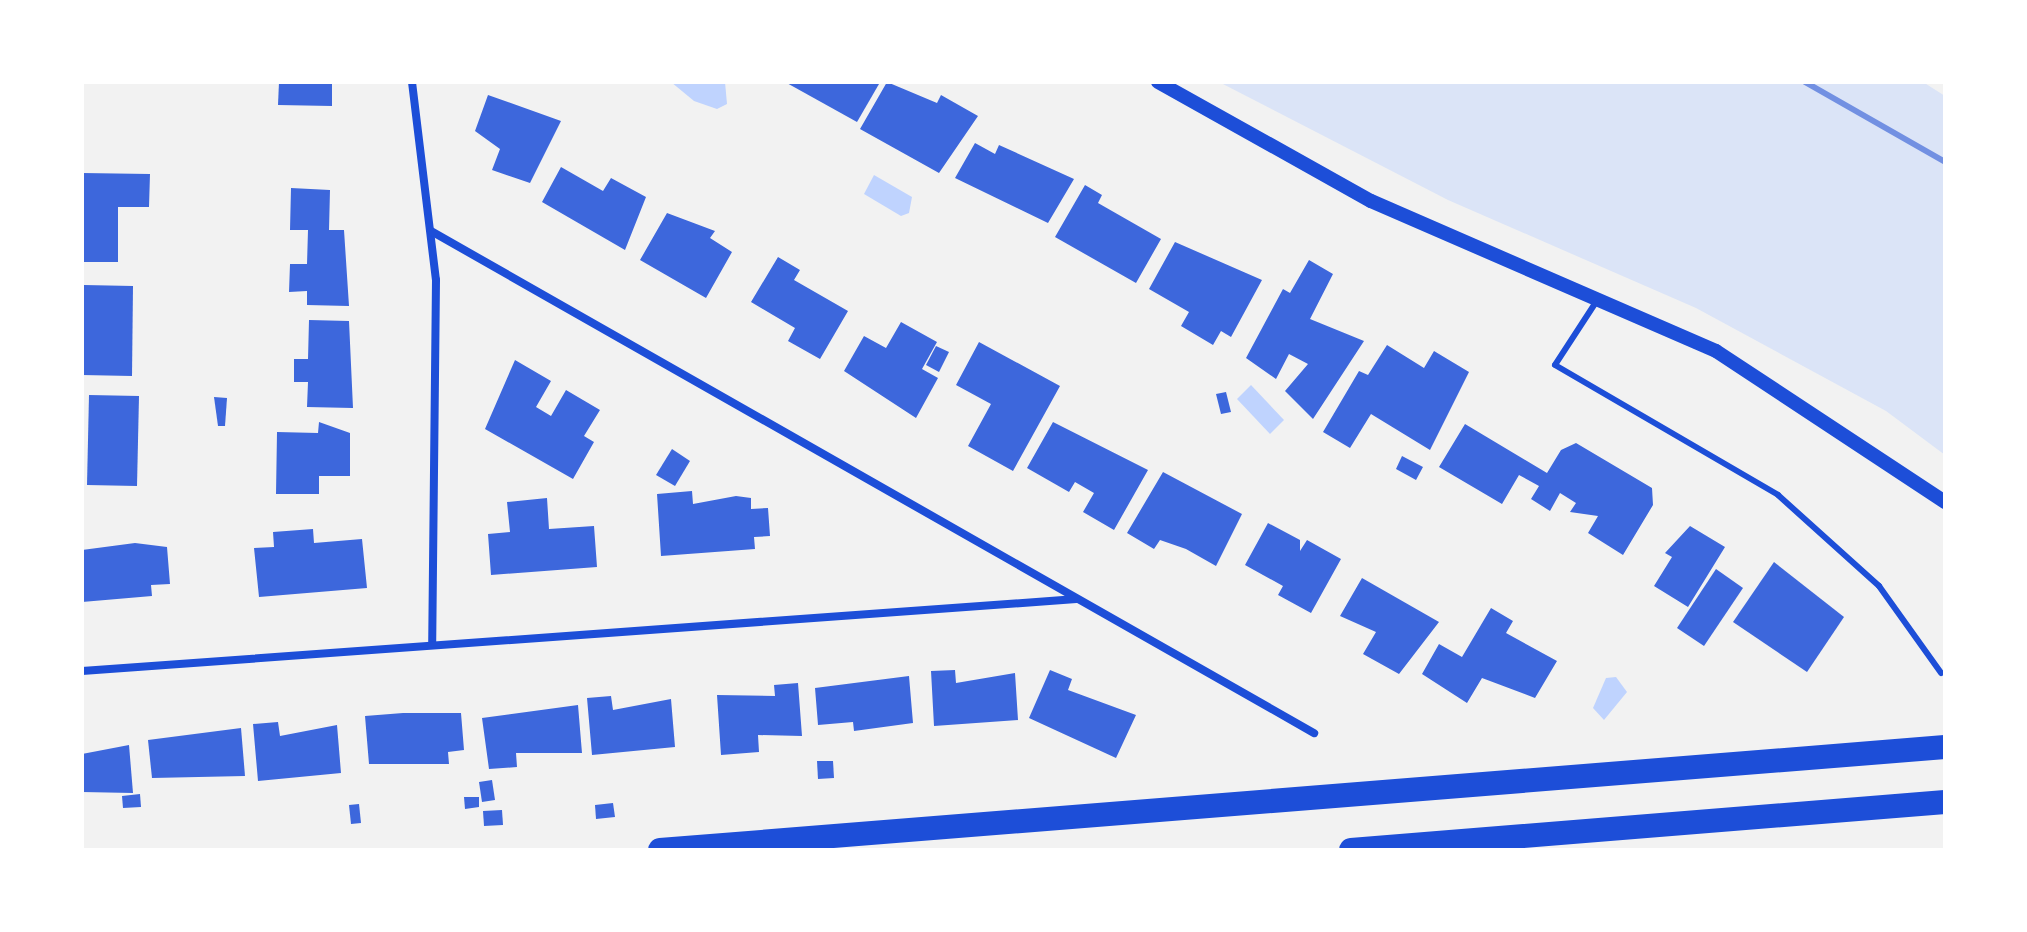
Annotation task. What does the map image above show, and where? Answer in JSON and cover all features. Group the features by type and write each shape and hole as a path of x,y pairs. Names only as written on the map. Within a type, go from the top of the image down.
{"highway":[{"path":"660,850 1945,747"},
{"path":"1351,850 1945,802"}],"street":[{"path":"412,82 431,231 432,643"},
{"path":"1158,82 1371,201 1596,302 1716,351 1945,502"},
{"path":"431,231 1314,733"},
{"path":"82,671 432,643 1077,599"}],"lane":[{"path":"1596,302 1555,365 1778,495 1879,586 1941,673"}],"shaded area":[{"path":"1219,82 1923,82 1945,96 1945,455 1886,411 1696,308 1448,200"}],"water":[{"path":"671,82 725,82 727,104 717,109 694,101"},
{"path":"874,175 912,197 909,213 901,216 864,194"},
{"path":"1251,385 1284,420 1270,434 1237,399"},
{"path":"1616,677 1627,692 1604,720 1593,708 1606,678"}],"building":[{"path":"279,82 332,82 332,106 278,105"},
{"path":"785,82 874,82 879,84 857,122"},
{"path":"887,82 937,103 941,95 978,116 939,173 860,129"},
{"path":"488,95 561,121 530,183 492,170 500,149 475,131"},
{"path":"975,143 995,154 999,145 1074,179 1048,223 955,178"},
{"path":"561,167 603,191 611,178 646,197 625,250 542,202"},
{"path":"82,173 150,174 149,207 118,207 118,262 82,262"},
{"path":"1085,185 1102,195 1098,203 1161,239 1136,283 1055,237"},
{"path":"291,188 330,190 329,230 344,230 349,306 307,305 307,291 289,292 290,264 307,264 308,230 290,230"},
{"path":"667,213 715,231 710,238 732,252 706,298 640,260"},
{"path":"1175,242 1262,280 1231,337 1221,331 1213,345 1181,326 1189,312 1149,289"},
{"path":"778,257 800,270 794,280 848,311 820,359 788,341 795,328 751,302"},
{"path":"1309,260 1333,274 1310,319 1364,341 1313,419 1285,391 1308,364 1289,354 1276,379 1246,358 1283,289 1290,293"},
{"path":"84,285 133,286 132,376 82,375"},
{"path":"309,320 349,321 353,408 307,407 308,382 294,382 294,359 308,359"},
{"path":"901,322 937,342 922,369 938,378 916,418 844,371 864,336 886,348"},
{"path":"979,342 1060,386 1013,471 968,446 991,404 956,385"},
{"path":"1387,345 1424,368 1434,351 1469,372 1430,450 1371,414 1350,448 1323,432 1359,371 1368,375"},
{"path":"936,346 949,352 939,372 926,365"},
{"path":"515,360 551,381 536,407 551,416 566,390 600,410 584,436 594,442 573,479 485,429"},
{"path":"1226,392 1231,412 1221,414 1216,394"},
{"path":"89,395 139,396 137,486 87,485"},
{"path":"214,397 227,398 225,426 218,426"},
{"path":"319,422 350,433 350,476 319,476 319,494 276,494 277,432 318,433"},
{"path":"1053,422 1148,470 1114,530 1083,512 1094,493 1075,482 1069,492 1027,468"},
{"path":"1465,424 1547,473 1561,450 1576,443 1652,488 1653,505 1623,555 1588,533 1598,516 1570,512 1576,503 1560,493 1550,511 1531,499 1539,486 1519,475 1502,504 1439,467"},
{"path":"672,449 690,461 675,486 656,475"},
{"path":"1402,456 1423,467 1416,480 1396,469"},
{"path":"1163,472 1242,514 1216,566 1186,549 1160,540 1154,549 1127,533"},
{"path":"692,491 693,504 736,496 751,498 751,509 768,508 770,536 754,537 755,549 661,556 657,494"},
{"path":"547,498 549,529 594,526 597,567 491,575 488,534 510,532 507,502"},
{"path":"1268,523 1300,540 1300,551 1307,540 1341,559 1311,613 1278,595 1283,586 1245,565"},
{"path":"1690,526 1725,547 1688,607 1654,586 1672,557 1665,553"},
{"path":"313,529 314,543 362,539 367,588 259,597 254,548 274,547 273,532"},
{"path":"135,543 167,547 170,584 151,585 152,596 82,602 82,550"},
{"path":"1774,562 1844,617 1807,672 1733,622"},
{"path":"1716,569 1743,588 1704,646 1677,628"},
{"path":"1362,578 1439,622 1399,674 1363,654 1376,632 1340,616"},
{"path":"1491,608 1513,621 1506,633 1557,661 1535,698 1482,678 1467,703 1422,674 1439,644 1462,657"},
{"path":"955,670 956,683 1015,673 1018,720 934,726 931,671"},
{"path":"1050,670 1072,679 1068,690 1136,715 1116,758 1029,718"},
{"path":"909,676 913,723 854,731 853,722 818,725 815,688"},
{"path":"798,683 802,736 758,735 759,752 721,755 717,695 775,696 774,685"},
{"path":"611,696 613,710 671,699 675,747 592,755 587,698"},
{"path":"578,705 582,753 516,753 517,767 489,769 482,718"},
{"path":"461,713 464,750 448,752 449,764 369,764 365,716"},
{"path":"278,722 280,736 337,725 341,773 258,781 253,724"},
{"path":"241,728 245,776 152,778 148,740"},
{"path":"129,745 133,793 82,792 82,754"},
{"path":"817,761 833,761 834,778 818,779"},
{"path":"492,780 495,800 482,802 479,782"},
{"path":"140,794 141,807 123,808 122,796"},
{"path":"464,797 479,797 479,807 465,809"},
{"path":"613,803 615,817 596,819 595,805"},
{"path":"359,804 361,823 351,824 349,805"},
{"path":"502,810 503,825 484,826 483,811"}],"railway":[{"path":"1805,82 1945,162"}]}
